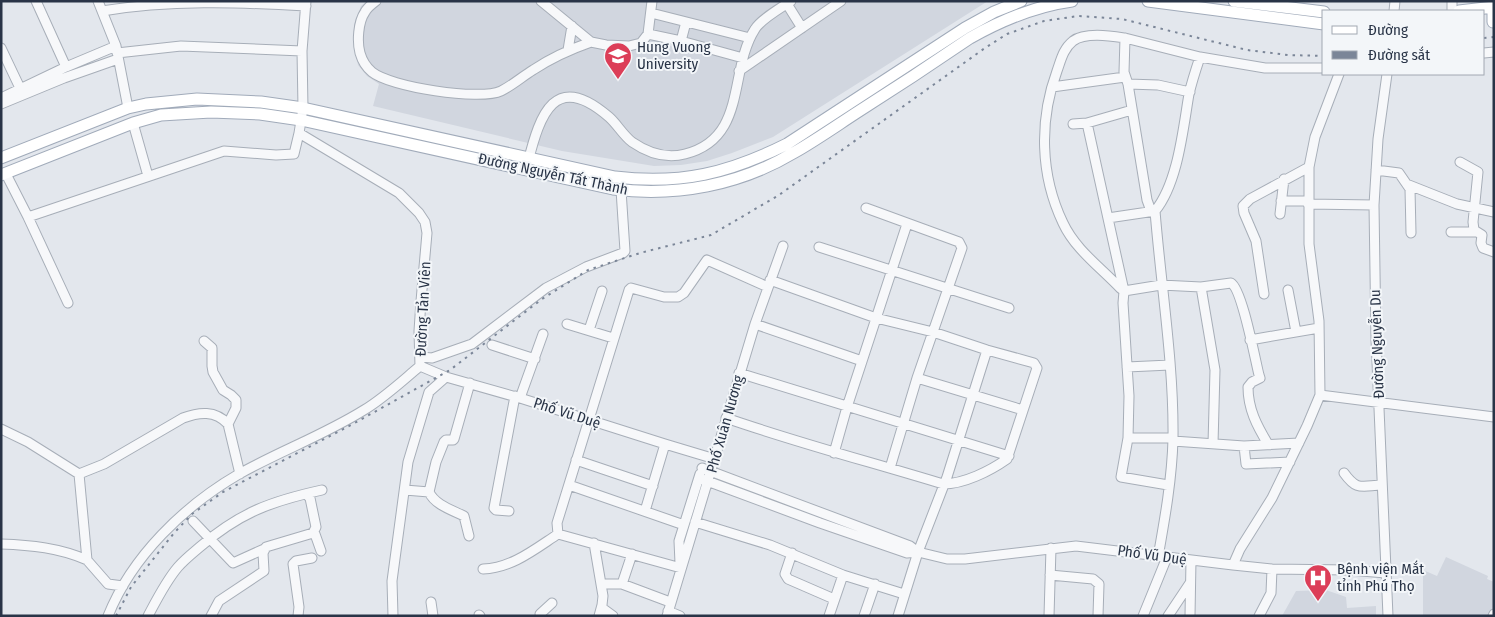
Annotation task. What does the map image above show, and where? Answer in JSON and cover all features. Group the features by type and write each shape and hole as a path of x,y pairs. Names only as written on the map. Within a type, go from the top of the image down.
{"main road":[{"name":"Đường Nguyễn Tất Thành","path":"3,175 133,123 161,115 197,112 260,114 301,120 621,190 671,192 697,189 723,183 766,161 793,140 965,28 994,12 1021,1"},
{"name":"Đường Nguyễn Tất Thành","path":"1,158 128,108 161,101 197,99 261,102 303,108 602,174 639,180 697,177 729,168 766,161 794,152 984,30 999,22 1036,8 1072,1"},
{"path":"1148,1 1322,12"},
{"path":"1234,1 1277,9 1322,23"},
{"path":"1466,10 1492,6 1494,22"}],"street":[{"path":"36,1 66,67"},
{"path":"98,1 117,52 128,108"},
{"path":"376,1 365,12 360,24 359,49 362,60 372,72 392,82 458,94 488,94 501,91 534,69 568,50 591,42"},
{"path":"541,1 591,42 629,46 641,43 648,34 652,1"},
{"path":"739,70 841,1"},
{"path":"28,217 227,151 276,155 294,154 303,108 302,51 306,4 212,2 140,5 102,11"},
{"path":"526,170 544,114 550,105 560,98 567,97 586,101 608,116 628,139 647,151 668,156 685,154 703,147 715,138 727,122 736,98 739,70 750,38 756,27 789,3 802,28"},
{"path":"651,13 750,38"},
{"path":"681,41 686,22"},
{"path":"568,50 572,26"},
{"path":"648,34 743,58"},
{"path":"1124,291 1080,248 1069,234 1056,208 1049,185 1044,138 1046,116 1063,51 1074,40 1081,37 1106,35 1200,57 1265,68 1322,68"},
{"path":"1125,38 1127,80 1147,200 1153,211 1170,365 1173,440 1162,557 1143,616"},
{"path":"1,98 66,67 117,52 181,46 302,51"},
{"path":"1,48 20,88"},
{"path":"1,104 64,78 117,52"},
{"path":"1108,218 1153,211 1161,203 1171,179 1182,137 1190,92 1200,57"},
{"path":"1233,565 1248,536 1266,509 1320,396 1319,328 1309,244 1308,167 1316,137 1339,75"},
{"name":"Đường Nguyễn Du","path":"1387,75 1378,139 1374,205 1376,339 1388,616"},
{"path":"1052,88 1127,80 1190,92"},
{"path":"1073,124 1087,123 1132,110"},
{"path":"133,123 148,176"},
{"path":"1087,123 1124,291 1123,303 1129,396 1128,438 1120,476 1168,485"},
{"name":"Đường Tản Viên","path":"108,616 123,586 145,554 181,516 212,491 240,474 366,409 421,361 419,331 427,233 425,222 420,213 399,193 299,133"},
{"path":"1460,162 1478,172 1473,222 1475,232"},
{"path":"1264,294 1256,241 1243,208 1250,199 1308,167"},
{"path":"1376,170 1399,173 1408,185 1411,233"},
{"path":"3,175 28,217 68,303"},
{"path":"1280,214 1284,179"},
{"path":"1408,185 1457,204 1494,212"},
{"path":"421,361 472,344 546,288 586,266 623,253 625,250 621,190"},
{"path":"1281,202 1374,205"},
{"path":"866,208 960,244 962,248 917,378 890,468"},
{"path":"834,453 847,407 907,224"},
{"path":"1451,232 1475,232 1482,236 1481,243 1483,248 1494,252"},
{"name":"Phố Xuân Nương","path":"681,568 678,546 684,525 726,418 755,324 783,246"},
{"path":"819,247 1009,308"},
{"path":"558,534 557,523 629,290 631,288 664,297 678,297 684,293 707,260 769,284 876,318 933,332 1036,365 1037,368 1008,456 1003,462 972,478 952,484 943,484 834,453 726,418"},
{"path":"1124,291 1161,285 1201,287 1231,283 1234,285 1245,313 1260,378 1249,385 1248,397 1253,417 1268,444"},
{"path":"1201,287 1215,370 1213,444"},
{"path":"1288,290 1296,332"},
{"path":"589,330 602,291"},
{"path":"567,324 613,338"},
{"path":"755,324 862,361"},
{"path":"1250,340 1319,328"},
{"path":"509,511 496,510 494,508 517,397 543,334"},
{"path":"204,341 212,348 212,366 223,390 236,400 236,408 228,424"},
{"path":"492,346 534,359"},
{"path":"898,616 918,552 958,440 986,350"},
{"name":"Phố Vũ Duệ","path":"421,361 446,376 710,457"},
{"path":"1127,367 1170,365"},
{"path":"740,373 1008,456"},
{"path":"393,616 392,581 411,448 429,392 446,376"},
{"path":"917,378 1022,410"},
{"path":"469,536 464,516 450,510 432,497 429,492 436,462 444,442 454,439 470,383"},
{"path":"1320,396 1494,418"},
{"path":"79,474 104,464 160,431 194,414 204,413 223,418 228,424 240,474"},
{"path":"1,429 28,442 79,474"},
{"path":"1128,438 1244,446 1299,443"},
{"path":"645,511 664,444"},
{"path":"1244,446 1246,464 1290,462"},
{"path":"576,460 653,486"},
{"name":"Phố Vũ Duệ","path":"707,469 901,542 918,552"},
{"path":"1344,473 1354,486 1382,485"},
{"path":"79,474 88,560"},
{"name":"Phố Vũ Duệ","path":"703,479 908,553 918,552 947,559 965,559 1076,546 1272,569 1349,570 1386,573"},
{"name":"Phố Xuân Nương","path":"668,610 695,522 703,479"},
{"path":"569,485 684,525"},
{"path":"148,616 179,566 234,520 257,508 322,490"},
{"path":"404,490 429,492"},
{"path":"193,521 233,563 266,547 312,533 316,527 310,498 306,494"},
{"path":"695,522 792,553 843,575 904,594"},
{"path":"312,533 315,534 321,551"},
{"path":"483,570 492,569 522,558 558,534 681,568"},
{"path":"1,544 28,545 58,550 88,560 108,584 123,586"},
{"path":"594,544 601,584 600,612 613,616"},
{"path":"1050,616 1051,548"},
{"path":"211,616 219,601 264,571 264,549"},
{"path":"792,553 785,574 788,579 834,599"},
{"path":"622,584 632,554"},
{"path":"298,616 299,607 293,564 296,561 312,558"},
{"path":"1190,616 1192,560"},
{"path":"1259,616 1271,593 1272,569"},
{"path":"829,616 843,575"},
{"path":"1050,575 1097,580 1099,584 1098,616"},
{"path":"1168,616 1190,582"},
{"path":"601,584 622,584 680,616"},
{"path":"864,616 875,584"},
{"path":"431,602 433,616"},
{"path":"539,612 552,603"}],"shaded area":[{"name":"Hung Vuong University","path":"367,1 988,1 773,137 707,161 681,165 654,166 562,151 373,106 379,84 367,76 358,65 355,49 354,25 361,6"},
{"path":"1446,557 1488,576 1487,579 1494,582 1494,605 1489,616 1397,616 1423,615 1423,570 1437,576"},
{"name":"Bệnh viện Mắt tỉnh Phú Thọ","path":"1326,590 1346,597 1347,608 1376,606 1376,616 1282,616 1296,591"}],"railway":[{"path":"116,616 131,587 174,533 192,514 223,492 351,425 450,370 542,299 588,270 640,253 711,235 779,195 1007,34 1044,21 1078,16 1122,19 1247,50 1288,55 1322,56"},
{"path":"1485,38 1494,37"}],"place":[{"name":"Hung Vuong University","path":"618,80"},
{"name":"Bệnh viện Mắt tỉnh Phú Thọ","path":"1318,602"}]}
